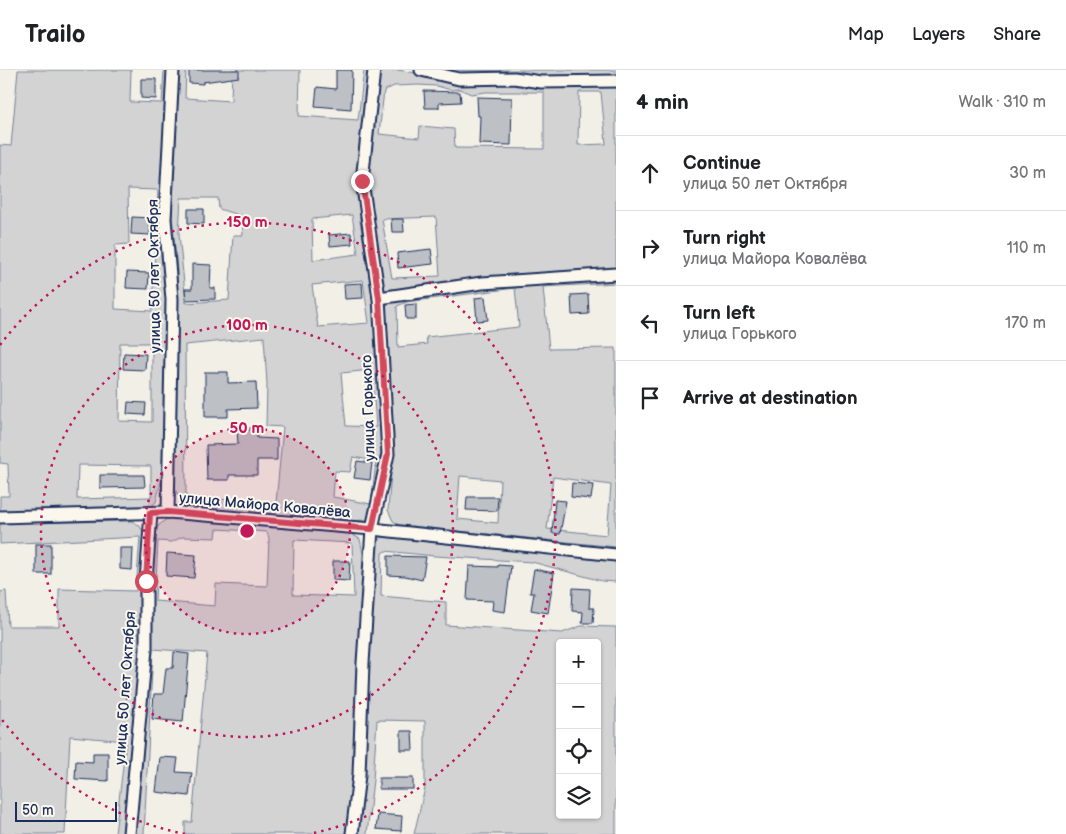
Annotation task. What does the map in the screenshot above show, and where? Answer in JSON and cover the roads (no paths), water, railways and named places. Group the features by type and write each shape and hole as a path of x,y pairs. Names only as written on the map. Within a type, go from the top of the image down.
{"street":[{"name":"улица 50 лет Октября","path":"168,512 172,299 165,219 173,70"},
{"name":"улица Горького","path":"352,834 359,775 372,529 388,454 379,298 362,181 374,70"},
{"path":"421,70 459,79 514,78 550,82 616,81"},
{"path":"379,298 482,283 616,274"},
{"name":"улица Майора Ковалёва","path":"0,517 168,512 372,529 616,555"},
{"name":"улица 50 лет Октября","path":"129,834 146,649 146,581 150,513"}]}
